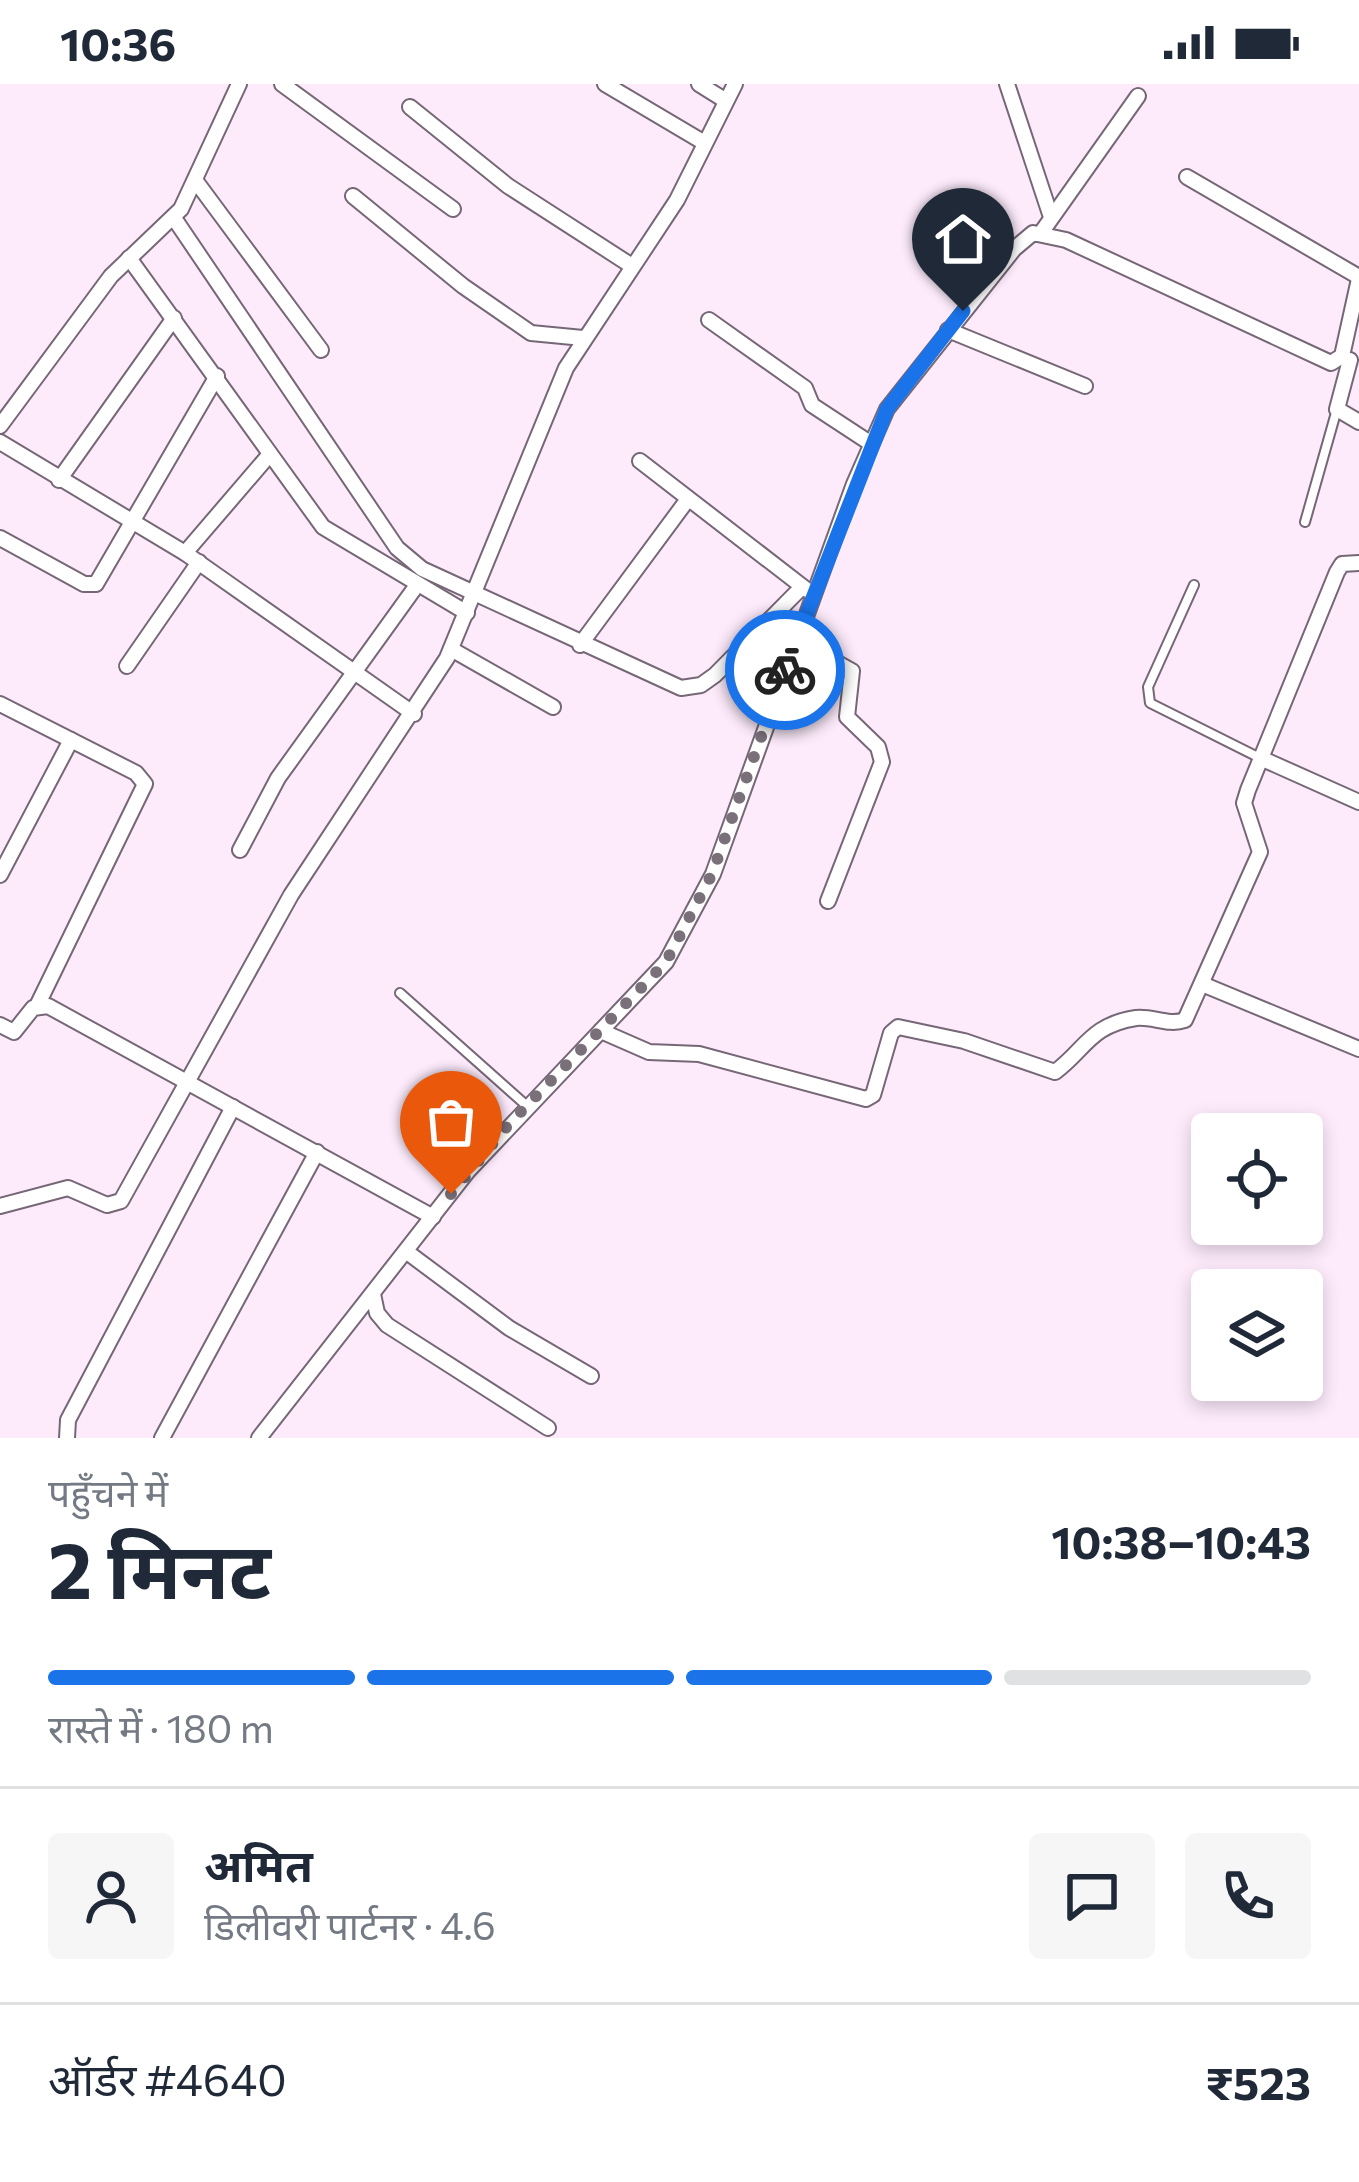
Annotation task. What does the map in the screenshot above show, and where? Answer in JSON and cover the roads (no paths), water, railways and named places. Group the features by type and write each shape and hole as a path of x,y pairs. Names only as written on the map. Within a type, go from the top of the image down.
{"street":[{"path":"0,426 128,258 170,221 195,181 239,84"},
{"path":"282,84 453,208"},
{"path":"605,84 703,142"},
{"path":"699,84 723,99"},
{"path":"0,1206 68,1188 101,1204 121,1202 184,1080 301,879 414,714 451,649 551,399 583,338 677,200 723,99 735,84"},
{"path":"1007,84 1050,214"},
{"path":"128,258 323,526 417,585 666,684 692,688 715,675 808,592 827,566 870,443 898,390 1014,249 1041,233 1050,214 1138,96"},
{"path":"410,107 508,187 632,266"},
{"path":"1187,177 1359,278 1350,360 1336,409 1359,422"},
{"path":"195,181 321,350"},
{"path":"353,196 463,286 531,333 583,338"},
{"path":"170,221 397,548 471,603"},
{"path":"1041,233 1101,255 1326,363 1350,360"},
{"path":"59,479 174,318"},
{"path":"709,320 806,388 812,405 870,443"},
{"path":"948,330 1085,386"},
{"path":"0,538 90,586 100,579 217,376"},
{"path":"0,442 199,562 414,714"},
{"path":"185,553 270,454"},
{"path":"640,461 808,592"},
{"path":"580,646 688,499"},
{"path":"127,666 199,562"},
{"path":"601,1031 649,1052 699,1054 866,1099 873,1095 891,1033 898,1027 964,1041 1055,1072 1082,1041 1110,1027 1135,1018 1184,1021 1260,852 1244,803 1337,572 1342,564 1359,563"},
{"path":"239,850 278,778 417,585"},
{"path":"260,1438 433,1217 527,1106 666,962 692,920 798,641 808,592"},
{"path":"798,641 852,671 847,717 878,747 882,762 828,901"},
{"path":"451,649 553,707"},
{"path":"0,704 136,773 145,789 37,1006 19,1030 0,1025"},
{"path":"0,875 71,740"},
{"path":"1264,760 1359,802"},
{"path":"1202,984 1359,1048"},
{"path":"37,1006 48,1006 433,1217"},
{"path":"67,1438 68,1420 233,1107"},
{"path":"162,1438 317,1152"},
{"path":"407,1252 499,1321 590,1376"},
{"path":"374,1294 377,1313 387,1325 548,1428"}],"lane":[{"path":"1305,522 1336,409"},
{"path":"1194,585 1148,687 1150,703 1264,760"},
{"path":"400,993 527,1106"}]}
